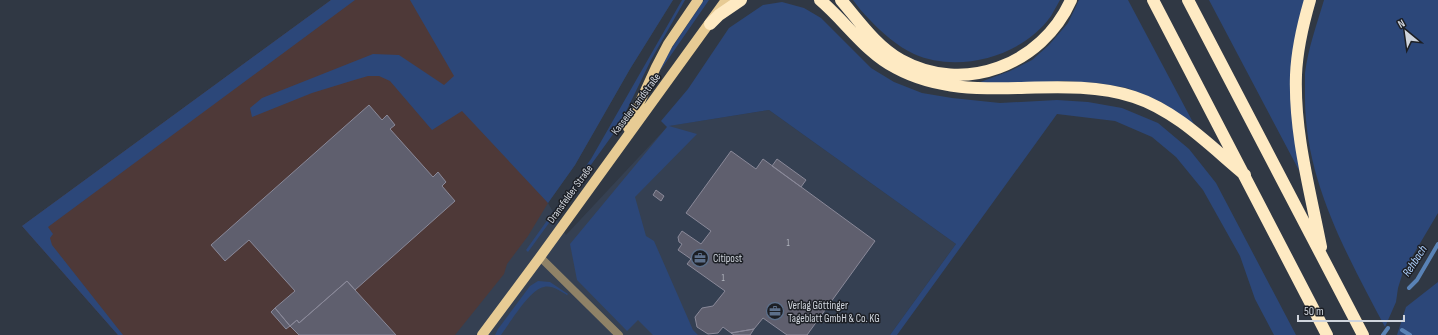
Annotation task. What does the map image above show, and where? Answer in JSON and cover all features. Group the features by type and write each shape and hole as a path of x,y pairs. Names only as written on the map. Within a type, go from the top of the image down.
{"highway":[{"path":"710,24 719,15 741,0"},
{"path":"820,0 875,54 897,69 912,76 969,88 1064,86 1101,89 1134,97 1149,103 1178,121 1245,175"},
{"path":"841,0 882,47 901,60 933,71 947,74 963,74 978,73 1006,65 1034,49 1046,39 1055,28 1071,0"},
{"path":"1153,0 1327,335"},
{"path":"1188,0 1363,335"},
{"path":"1310,0 1300,41 1296,74 1296,92 1298,130 1323,260"}],"main road":[{"name":"Kasseler Landstraße","path":"620,146 662,56 682,21 698,0"},
{"name":"Kasseler Landstraße","path":"620,146 726,0"},
{"name":"Dransfelder Straße","path":"482,335 620,146"}],"street":[{"path":"540,257 619,335"}],"shaded area":[{"path":"331,0 673,0 630,69 575,165 548,203 566,235 668,126 769,110 956,244 890,335 118,335 22,226"},
{"path":"331,0 445,0 532,139 548,203 528,236 507,264 504,274 455,335 118,335 22,226"},
{"path":"331,0 355,0 48,227 53,234 50,238 52,245 123,335 118,335 22,226"},
{"path":"410,0 673,0 630,69 575,165 548,203 462,111 432,130 390,81 379,76 368,76 312,93 252,117 250,108 262,98 373,54 399,55 444,85 454,76"},
{"path":"682,0 685,0 651,60 619,126 528,252 526,250 591,159"},
{"path":"704,0 709,0 662,68 659,70 659,67"},
{"path":"853,0 1060,0 1051,16 1039,30 1024,42 989,58 950,62 932,60 914,54 902,47 879,29"},
{"path":"1079,0 1128,0 1196,128 1161,102 1127,88 1097,83 1063,81 1021,84 975,84 1010,71 1032,60 1049,45 1068,23"},
{"path":"1209,0 1306,0 1299,22 1302,176"},
{"path":"1324,0 1438,0 1438,213 1403,272 1398,288 1396,302 1385,327 1343,245 1320,188 1312,159 1307,129 1305,73 1310,45"},
{"path":"782,2 804,8 821,18 871,68 894,82 922,93 1000,103 1057,100 1088,102 1122,108 1158,123 1189,149 1216,183 1296,335 1274,335 1255,299 1240,256 1203,190 1176,157 1152,137 1115,121 1057,114 897,335 890,335 956,244 769,110 669,126 697,134 635,197 646,236 654,241 693,330 698,335 653,335 638,320 627,331 577,280 570,244 667,127 661,121 688,89 729,28 763,5"},
{"path":"538,281 550,282 568,294 567,295 550,287 539,289 527,300 501,335 495,335 530,286"},
{"path":"1438,282 1438,335 1397,335 1406,307"}],"building":[{"path":"369,105 382,120 387,115 395,125 390,129 433,177 438,172 446,182 442,186 455,201 355,290 347,281 299,323 297,320 290,326 275,308 295,291 249,240 225,261 211,245"},
{"path":"731,151 756,169 763,159 875,241 807,335 787,335 763,318 754,329 731,333 723,327 718,333 708,334 697,327 695,317 702,308 713,306 725,291 687,264 691,259 678,250 682,244 679,242 678,237 682,231 701,244 711,231 686,213"},
{"path":"777,159 806,180 801,187 772,166"},
{"path":"656,190 664,196 661,201 653,195"},
{"path":"347,281 396,335 299,335 290,326 297,320 299,323"},
{"path":"275,308 290,326 286,329 271,312"},
{"path":"754,329 750,335 734,335 731,333"}],"waterway":[{"name":"Rehbach","path":"1409,288 1417,280 1438,244"},
{"name":"Rehbach","path":"1383,335 1388,328"},
{"path":"1402,330 1410,335"}],"place":[{"name":"Citipost","path":"700,258"},
{"name":"Verlag Göttinger Tageblatt GmbH & Co. KG","path":"775,311"}]}
